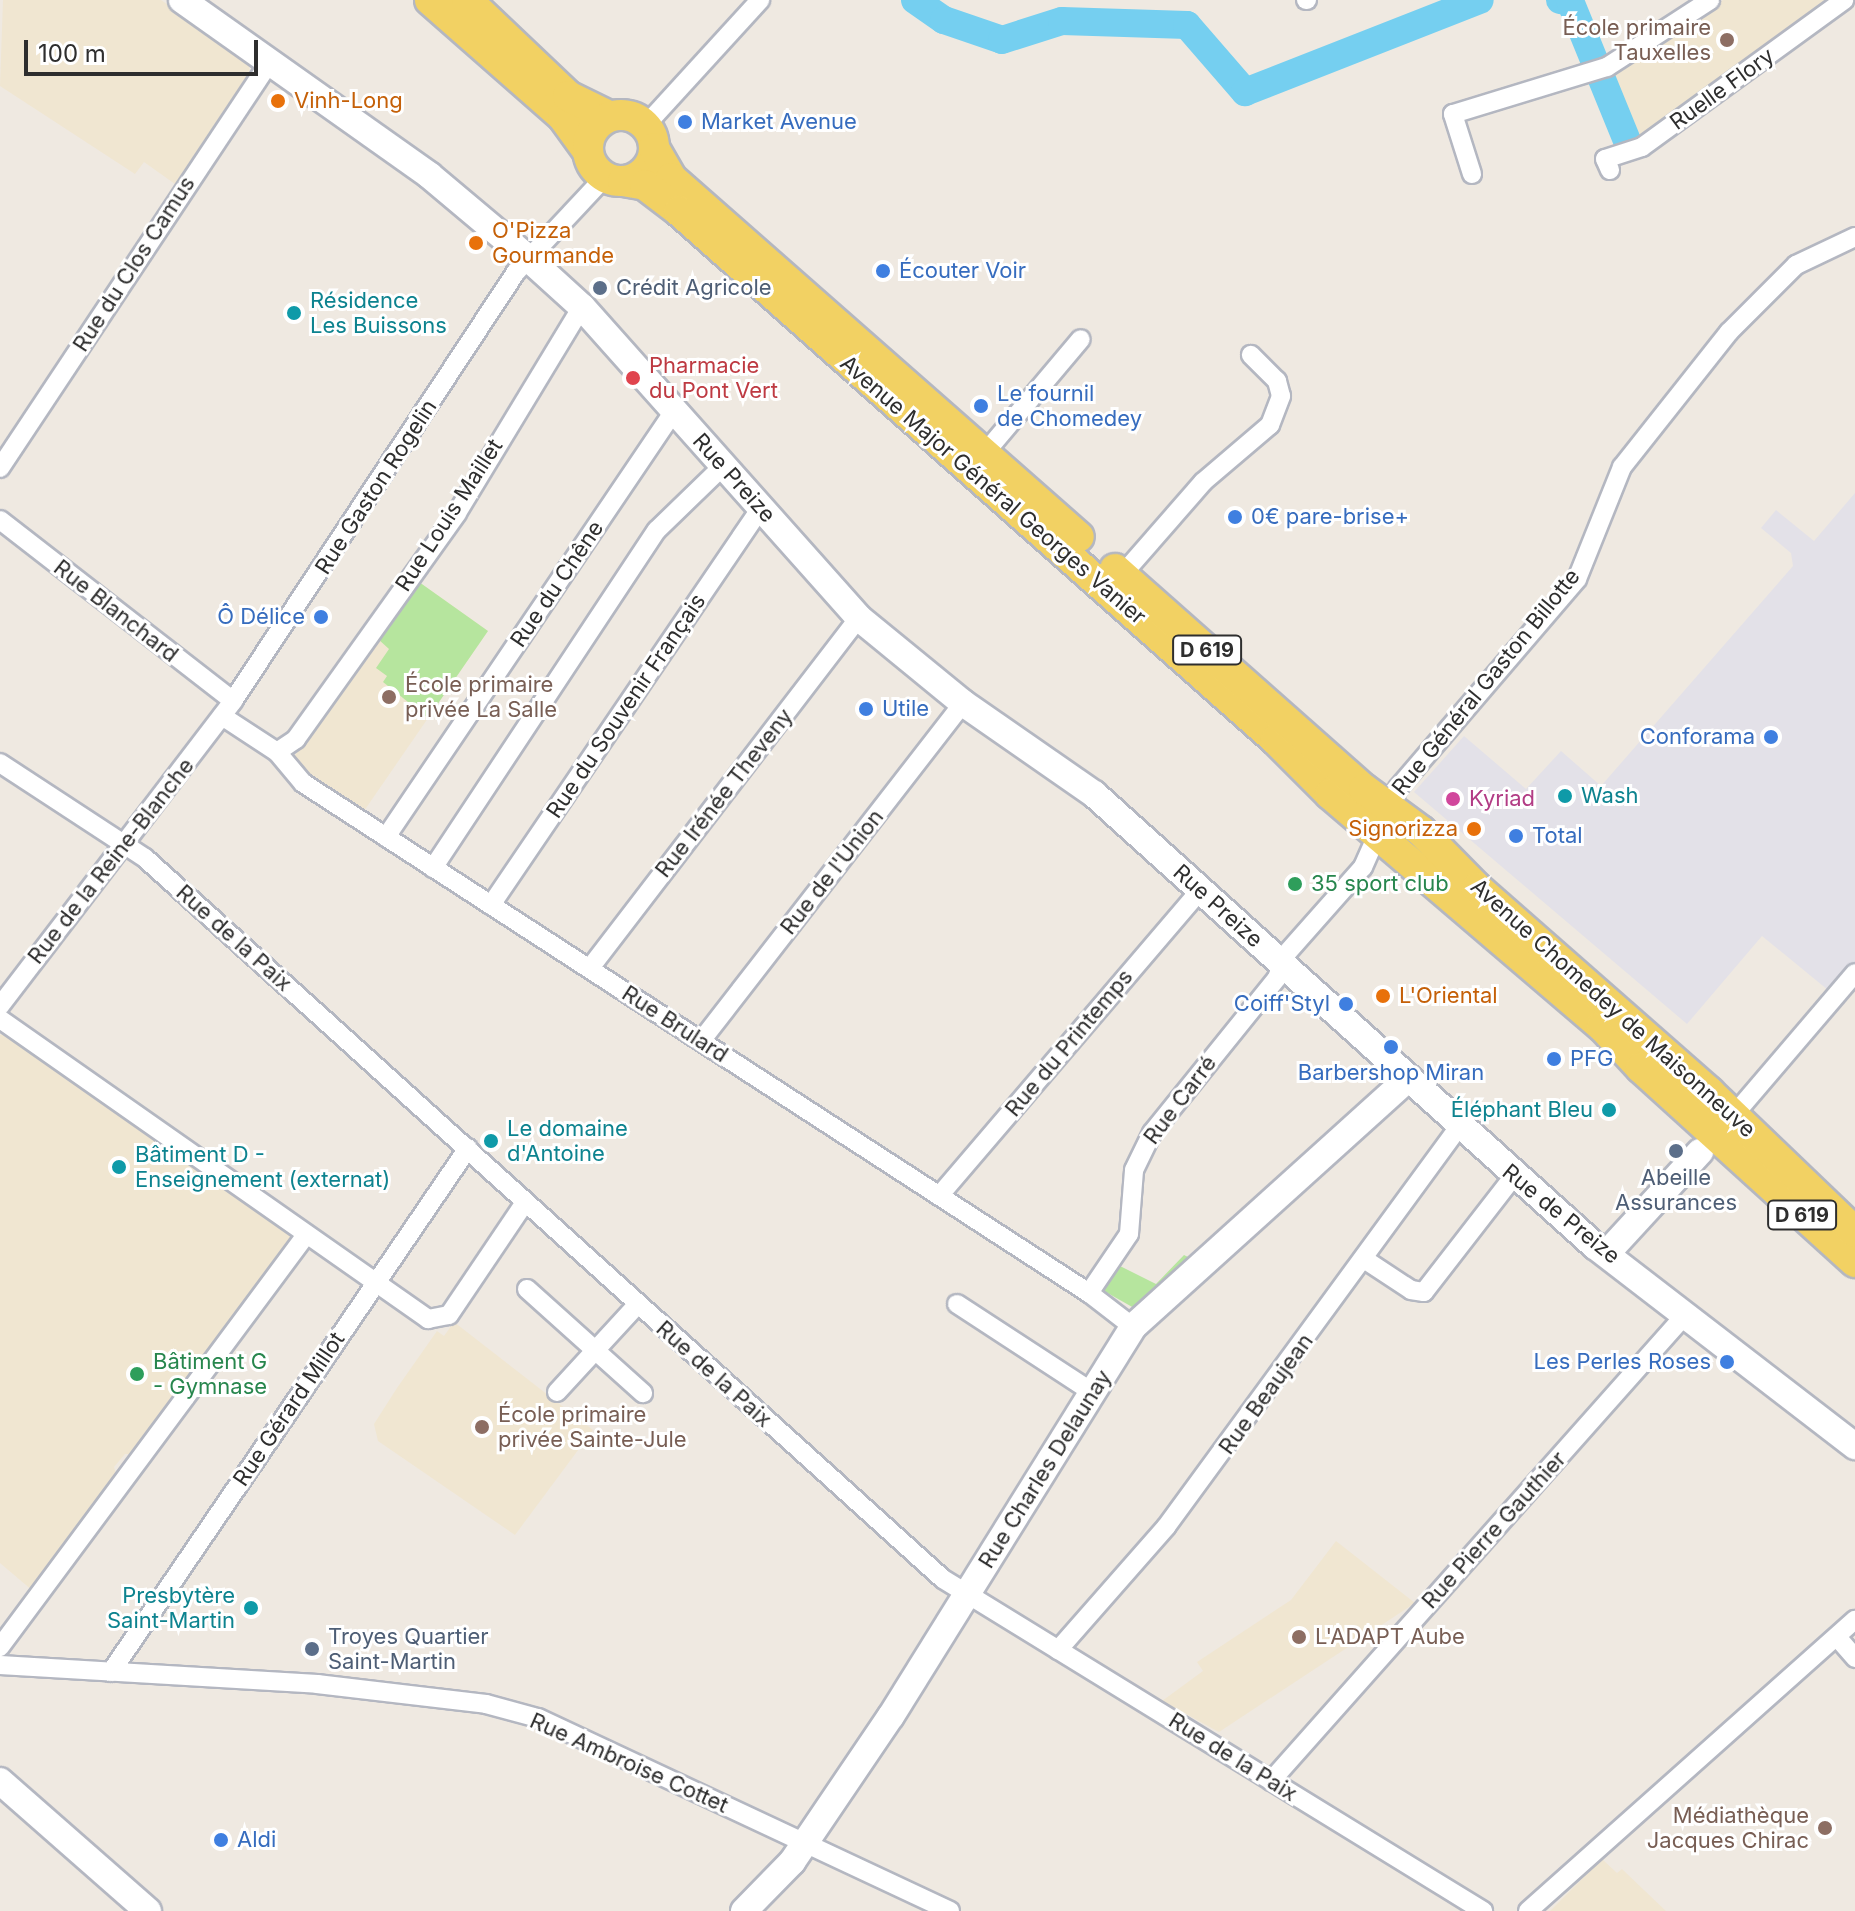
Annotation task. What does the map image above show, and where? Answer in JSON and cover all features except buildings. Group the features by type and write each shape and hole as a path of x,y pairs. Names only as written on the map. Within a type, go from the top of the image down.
{"main road":[{"path":"430,0 563,117 587,150 614,179 648,167 650,137 629,116 609,116 568,96 470,1"},
{"path":"587,150 593,130 609,116"},
{"name":"Avenue Chomedey de Maisonneuve","path":"650,137 671,178 1387,804 1716,1135 1855,1232"},
{"name":"Avenue Major Général Georges Vanier","path":"614,179 645,185 679,211 1377,833 1602,1026 1855,1262"}],"street":[{"name":"Rue Preize","path":"182,0 429,175 528,258 582,307 859,618 963,703 1094,794 1282,964"},
{"path":"650,137 760,0"},
{"path":"1472,174 1453,114 1601,69 1710,0"},
{"name":"Ruelle Flory","path":"1610,170 1605,159 1642,147 1844,0"},
{"name":"Rue du Clos Camus","path":"0,468 270,62"},
{"name":"Rue Gaston Rogelin","path":"222,716 528,258 614,179"},
{"name":"Rue Général Gaston Billotte","path":"1387,804 1577,579 1622,467 1729,332 1796,265 1855,237"},
{"name":"Rue Louis Maillet","path":"277,752 296,739 457,513 582,307"},
{"path":"984,454 1081,339"},
{"path":"1122,575 1203,482 1270,425 1281,396 1277,381 1251,355"},
{"name":"Rue du Chêne","path":"386,837 674,411"},
{"path":"433,868 657,530 723,466"},
{"name":"Rue du Souvenir Français","path":"491,905 761,508"},
{"name":"Rue Blanchard","path":"0,520 233,701"},
{"name":"Rue Irénée Theveny","path":"590,968 859,618"},
{"name":"Rue de l'Union","path":"701,1041 963,703"},
{"name":"Rue Brulard","path":"222,716 277,752 303,783 1089,1293 1133,1327"},
{"name":"Rue de la Reine-Blanche","path":"0,1006 222,716"},
{"name":"Rue de la Paix","path":"0,763 126,842 943,1579 1483,1911"},
{"name":"Rue Carré","path":"1089,1293 1129,1234 1134,1170 1152,1133 1277,978 1282,964 1363,867 1387,804"},
{"name":"Rue du Printemps","path":"939,1196 1200,890"},
{"name":"Rue de Preize","path":"1282,964 1514,1176 1685,1315 1855,1446"},
{"path":"1608,1252 1716,1135 1855,973"},
{"path":"0,1019 428,1319 440,1321 449,1315 524,1204"},
{"name":"Rue Charles Delaunay","path":"744,1911 805,1844 968,1594 1133,1327 1406,1080"},
{"name":"Rue Beaujean","path":"1058,1650 1166,1527 1459,1127"},
{"name":"Rue Gérard Millot","path":"111,1672 468,1148"},
{"path":"1364,1259 1411,1290 1424,1292 1514,1176"},
{"path":"0,1647 306,1235"},
{"path":"527,1289 643,1393"},
{"path":"957,1304 1092,1392"},
{"path":"557,1392 637,1305"},
{"name":"Rue Pierre Gauthier","path":"1271,1781 1685,1315"},
{"path":"1528,1911 1855,1620"},
{"path":"1837,1637 1855,1658"},
{"name":"Rue Ambroise Cottet","path":"0,1665 317,1684 486,1704 538,1718 950,1911"},
{"path":"0,1781 148,1911"}],"shaded area":[{"path":"3,0 161,0 248,60 250,72 175,184 144,162 135,174 0,86"},
{"name":"École primaire Tauxelles","path":"1723,0 1844,0 1644,144 1632,143 1608,80"},
{"path":"1855,493 1855,971 1828,990 1762,936 1687,1024 1414,792 1464,736 1526,789 1561,751 1601,786 1793,566 1791,553 1761,528 1776,510 1814,541"},
{"name":"École primaire privée La Salle","path":"419,582 488,631 364,811 291,761"},
{"path":"5,1033 296,1236 134,1454 125,1454 114,1467 117,1478 33,1591 0,1563 0,1035"},
{"name":"École primaire privée Sainte-Jule","path":"454,1322 593,1430 515,1535 378,1441 374,1424 437,1331 444,1336"},
{"name":"L'ADAPT Aube","path":"1336,1541 1415,1603 1219,1732 1162,1701 1203,1671 1197,1662 1291,1600"},
{"path":"1602,1859 1617,1873 1622,1869 1666,1911 1550,1911"}],"green space":[{"path":"419,582 488,631 428,718 383,682 387,676 376,668 389,649 378,639"},
{"path":"1184,1255 1190,1258 1144,1304 1134,1308 1104,1291 1118,1265 1156,1284"}],"waterway":[{"path":"915,0 944,20 1002,40 1062,21 1187,25 1245,92 1480,0"},
{"path":"1560,0 1570,1 1627,141"}],"place":[{"name":"École primaire Tauxelles","path":"1727,40"},
{"name":"Vinh-Long","path":"278,101"},
{"name":"Market Avenue","path":"685,122"},
{"name":"O'Pizza Gourmande","path":"476,243"},
{"name":"Écouter Voir","path":"883,271"},
{"name":"Crédit Agricole","path":"600,288"},
{"name":"Résidence Les Buissons","path":"294,313"},
{"name":"Pharmacie du Pont Vert","path":"633,378"},
{"name":"Le fournil de Chomedey","path":"981,406"},
{"name":"0€ pare-brise+","path":"1235,517"},
{"name":"Ô Délice","path":"321,617"},
{"name":"École primaire privée La Salle","path":"389,697"},
{"name":"Utile","path":"866,709"},
{"name":"Conforama","path":"1771,737"},
{"name":"Wash","path":"1565,796"},
{"name":"Kyriad","path":"1453,799"},
{"name":"Signorizza","path":"1474,829"},
{"name":"Total","path":"1516,836"},
{"name":"35 sport club","path":"1295,884"},
{"name":"L'Oriental","path":"1383,996"},
{"name":"Coiff'Styl","path":"1346,1004"},
{"name":"Barbershop Miran","path":"1391,1047"},
{"name":"PFG","path":"1554,1059"},
{"name":"Éléphant Bleu","path":"1609,1110"},
{"name":"Le domaine d'Antoine","path":"491,1141"},
{"name":"Abeille Assurances","path":"1676,1151"},
{"name":"Bâtiment D - Enseignement (externat)","path":"119,1167"},
{"name":"Les Perles Roses","path":"1727,1362"},
{"name":"Bâtiment G - Gymnase","path":"137,1374"},
{"name":"École primaire privée Sainte-Jule","path":"482,1427"},
{"name":"Presbytère Saint-Martin","path":"251,1608"},
{"name":"L'ADAPT Aube","path":"1299,1637"},
{"name":"Troyes Quartier Saint-Martin","path":"312,1649"},
{"name":"Médiathèque Jacques Chirac","path":"1825,1828"},
{"name":"Aldi","path":"221,1840"}]}
